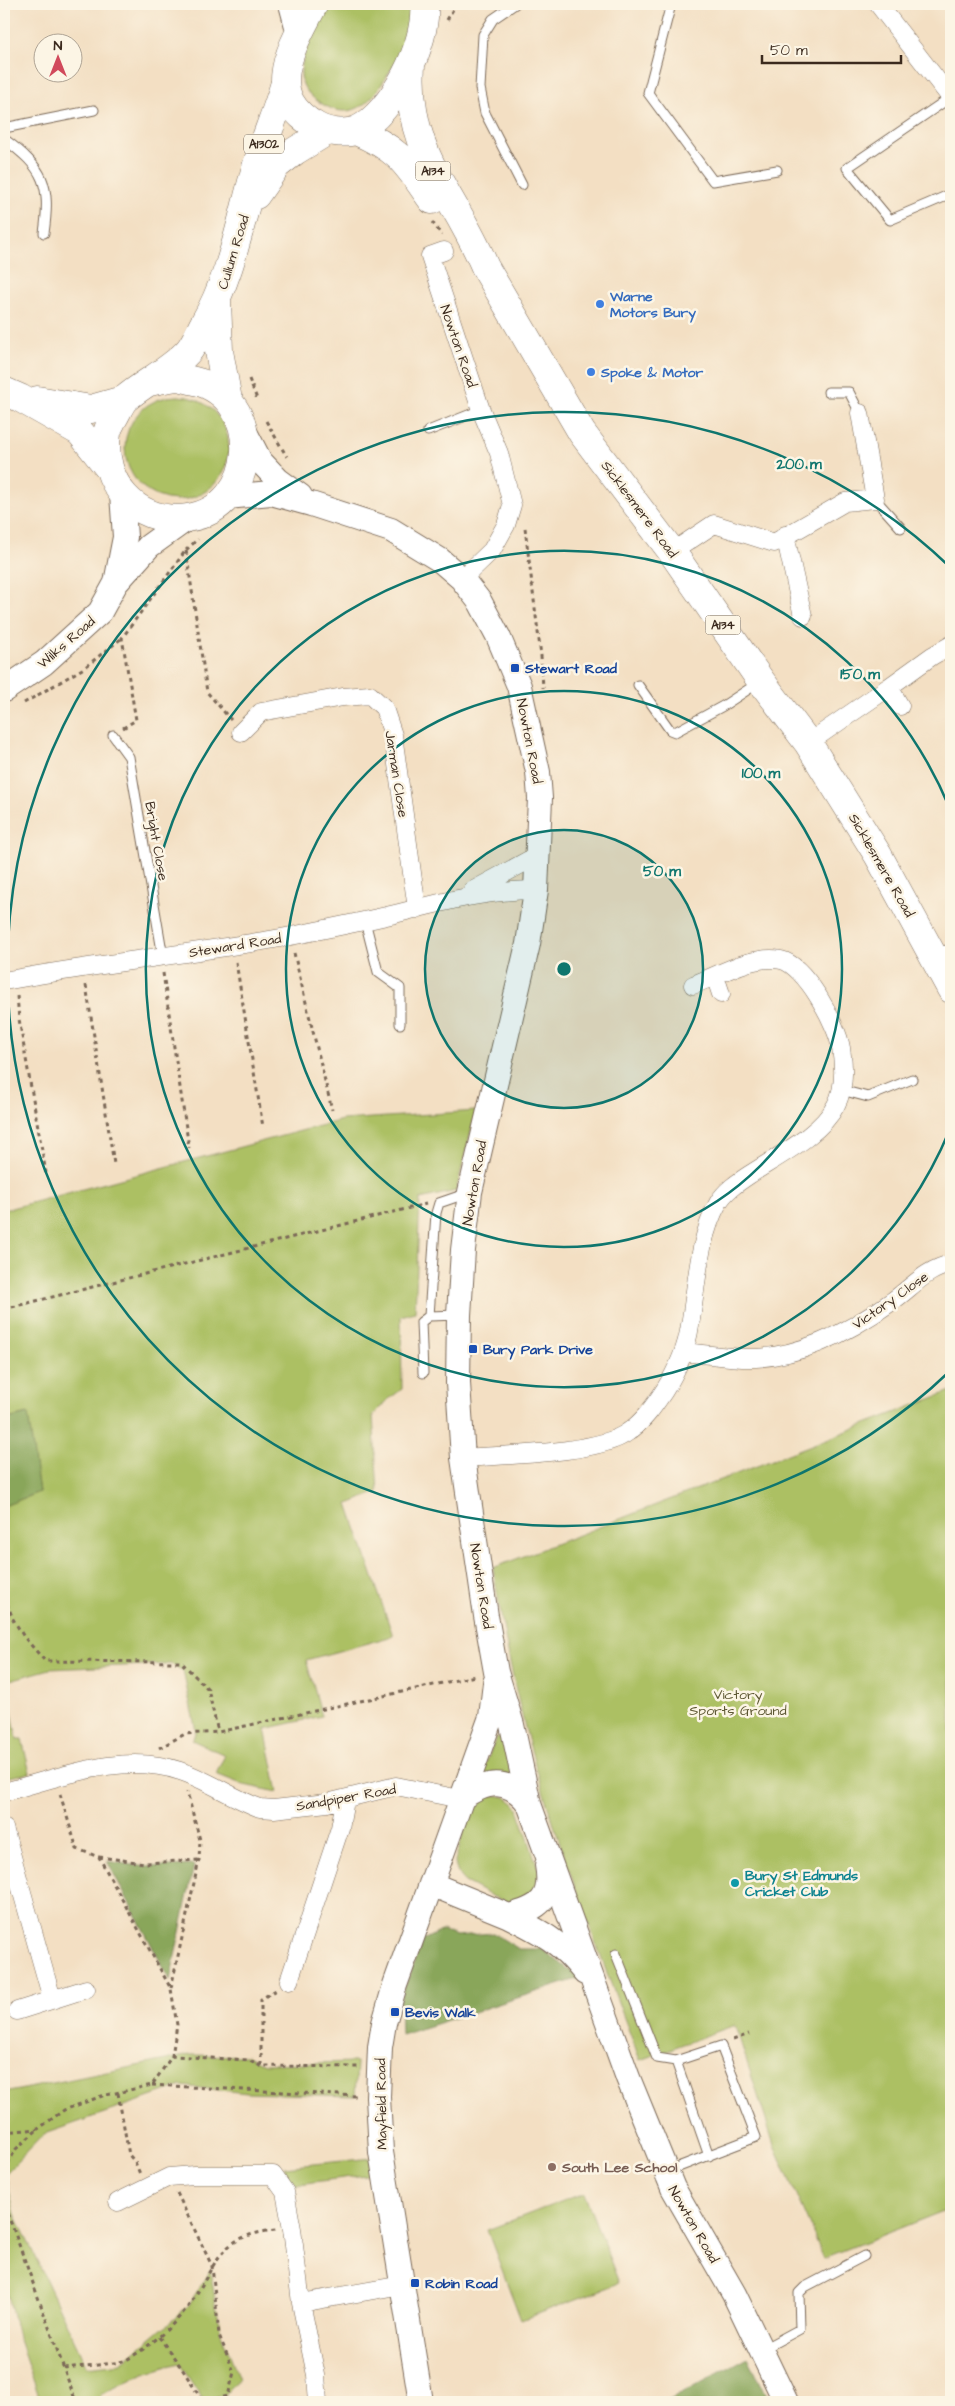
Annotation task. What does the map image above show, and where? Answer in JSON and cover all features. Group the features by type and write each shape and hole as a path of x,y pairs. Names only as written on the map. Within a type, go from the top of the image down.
{"main road":[{"name":"Cullum Road","path":"149,382 190,350 217,301 248,203 252,179 284,86 291,50 314,4"},
{"path":"284,86 289,100 300,114 326,132 356,131 379,113 398,89 436,22 424,4"},
{"name":"Sicklesmere Road","path":"411,65 410,85 417,133 428,161 474,240 485,267 582,433 672,552 761,680 808,742 878,855 942,951 951,989"},
{"name":"Sicklesmere Road","path":"356,131 382,142 401,156 463,244 485,267"},
{"name":"Cullum Road","path":"248,203 260,190 277,165 295,151 326,132"},
{"name":"Cullum Road","path":"217,301 218,351 228,400"},
{"path":"177,377 205,383 254,422 240,478 227,497 209,511 188,518 163,518 141,509 122,494 113,481 107,466 80,432 12,395 91,409 123,400 149,382 177,377"},
{"path":"107,466 107,431 123,400"}],"street":[{"path":"292,4 299,34"},
{"path":"878,4 951,98"},
{"name":"Nowton Road","path":"445,246 430,256 481,410 499,453 512,505"},
{"path":"672,552 714,524 774,543 845,502 875,499 860,413"},
{"name":"Nowton Road","path":"254,422 260,462 278,480 311,504"},
{"name":"Nowton Road","path":"227,497 272,493 311,504 391,530 440,560 462,579 480,602 519,686 538,772 540,798 536,890 528,944 470,1192 463,1250 459,1315 458,1383 463,1458 496,1672 512,1726 529,1804 544,1851 587,1963 593,1985 666,2172 762,2350 786,2402"},
{"name":"Wilks Road","path":"116,583 125,537 122,494"},
{"path":"462,579 492,550 506,525 512,505"},
{"name":"Wilks Road","path":"12,697 44,664 100,612 116,583 149,546 188,518"},
{"path":"785,535 803,616"},
{"path":"808,742 932,656 951,645"},
{"path":"889,687 900,706"},
{"name":"Jarman Close","path":"241,732 261,712 343,697 370,695 384,708 393,735 417,909"},
{"name":"Steward Road","path":"463,896 538,855"},
{"name":"Steward Road","path":"10,980 82,967 163,957 290,936 417,909 463,896 491,892 536,890"},
{"path":"463,1458 575,1448 605,1442 628,1433 650,1411 670,1382 684,1352 706,1236 719,1201 733,1186 817,1130 829,1117 837,1104 843,1073 840,1045 828,1013 811,985 793,966 784,960 758,960 694,985"},
{"path":"715,976 721,994"},
{"name":"Victory Close","path":"684,1352 757,1358 793,1351 842,1334 892,1302 934,1268 951,1264"},
{"name":"Mayfield Road","path":"421,2402 381,2152 378,2067 384,2023 460,1799 491,1717 496,1672"},
{"name":"Sandpiper Road","path":"4,1792 82,1772 124,1764 151,1764 181,1771 260,1808 274,1809 344,1800 396,1786 460,1799"},
{"path":"460,1799 487,1784 499,1785 520,1792 529,1804"},
{"path":"289,1981 340,1828 344,1800"},
{"path":"4,1828 52,1999"},
{"name":"Nowton Road","path":"509,1916 534,1908 543,1900 550,1880 544,1851"},
{"name":"Nowton Road","path":"432,1884 545,1933 565,1949 593,1985"},
{"path":"17,2012 86,1989"},
{"path":"118,2202 169,2177 194,2175 273,2175 285,2192 292,2229 301,2303 316,2375 318,2402"},
{"path":"301,2303 402,2285"}],"lane":[{"path":"515,4 492,19 483,35 480,88 485,114 522,185"},
{"path":"671,4 648,93 714,181 777,170"},
{"path":"951,98 847,168 890,220 951,194"},
{"path":"4,128 94,110"},
{"path":"4,139 24,155 41,174 47,193 44,233"},
{"path":"828,392 848,392 860,413"},
{"path":"428,431 481,410"},
{"path":"875,499 901,528"},
{"path":"638,684 670,730 675,732 723,706 761,680"},
{"name":"Bright Close","path":"113,735 129,757 163,957"},
{"path":"365,921 378,972 400,988 400,1024"},
{"path":"841,1090 868,1097 912,1079"},
{"path":"429,1316 436,1213 440,1203 470,1192"},
{"path":"422,1373 421,1322 429,1316 459,1315"},
{"path":"616,1954 657,2058 676,2061 721,2046 756,2137 666,2172"},
{"path":"676,2061 709,2156"},
{"path":"762,2350 800,2329 799,2294 805,2287 864,2256"}],"path":[{"path":"436,22 456,4"},
{"path":"428,216 445,246"},
{"path":"248,377 258,403"},
{"path":"254,422 291,464"},
{"path":"512,505 523,516 539,637 543,696"},
{"path":"12,697 29,701 84,668 122,638 186,550 207,692 241,732"},
{"path":"113,735 136,720 122,638"},
{"path":"290,936 332,1110"},
{"path":"233,945 263,1127"},
{"path":"163,957 163,971 189,1148"},
{"path":"82,967 114,1164"},
{"path":"10,980 19,1019 46,1173"},
{"path":"4,1309 65,1296 411,1206 440,1203"},
{"path":"4,1589 13,1620 24,1637 45,1661 180,1662 208,1689 218,1732"},
{"path":"158,1748 185,1734 218,1732 496,1672"},
{"path":"152,2085 172,2056 176,2025 171,1988 199,1860 200,1840 181,1771"},
{"path":"55,1779 77,1849 99,1857 145,1863 199,1860"},
{"path":"99,1857 171,1988"},
{"path":"261,2066 261,1999 289,1981"},
{"path":"172,2056 246,2060 261,2066 378,2067"},
{"path":"8,2215 5,2169 16,2149 38,2129 64,2110 118,2093 152,2085 378,2097"},
{"path":"118,2093 128,2155 135,2162 144,2189"},
{"path":"4,2132 38,2129"},
{"path":"159,2337 182,2367 204,2402 228,2396 234,2372 219,2335 212,2266 169,2177"},
{"path":"4,2206 76,2402"},
{"path":"64,2368 126,2360 159,2337 187,2308 224,2248 259,2232 292,2229"}],"green space":[{"path":"327,4 415,4 406,43 400,57 369,100 352,110 342,111 319,102 308,93 302,81 301,71 304,54"},
{"path":"177,396 197,400 214,411 225,428 229,448 225,468 214,485 197,496 177,500 157,496 140,485 129,468 125,448 129,428 140,411 157,400"},
{"path":"476,1111 456,1191 420,1199 415,1312 401,1316 402,1389 385,1402 373,1416 378,1492 348,1504 393,1636 306,1660 322,1716 265,1729 278,1792 244,1785 216,1774 225,1755 192,1740 196,1731 183,1671 171,1664 50,1669 6,1681 17,1739 22,1739 30,1773 4,1778 4,1759 6,1758 4,1750 4,1506 39,1492 27,1414 4,1420 4,1210 342,1120"},
{"name":"Victory Sports Ground","path":"951,1391 951,2208 824,2258 774,2145 735,2025 640,2060 571,1876 546,1801 522,1716 493,1568"},
{"path":"28,1414 39,1492 4,1506 4,1420"},
{"path":"496,1738 504,1738 514,1778 480,1778"},
{"path":"494,1795 506,1797 518,1809 539,1871 535,1891 518,1901 501,1900 465,1882 459,1875 456,1867 455,1861 471,1814 484,1800"},
{"path":"107,1861 146,1867 194,1865 170,1980"},
{"path":"443,1930 456,1936 493,1933 519,1949 542,1949 580,1978 401,2035 400,1999 423,1940"},
{"path":"190,2055 247,2056 264,2064 357,2062 355,2096 247,2093 182,2086 44,2134 5,2174 15,2214 87,2367 121,2363 187,2308 210,2270 221,2333 239,2379 225,2394 204,2401 179,2363 144,2373 100,2395 103,2402 41,2402 18,2337 4,2279 4,2093"},
{"path":"372,2158 373,2174 291,2185 284,2167"},
{"path":"584,2193 619,2283 521,2320 487,2230"},
{"path":"748,2357 769,2402 666,2402"}],"place":[{"name":"Warne Motors Bury","path":"600,304"},
{"name":"Spoke & Motor","path":"591,372"},
{"name":"Stewart Road","path":"515,668"},
{"name":"Bury Park Drive","path":"473,1349"},
{"name":"Bury St Edmunds Cricket Club","path":"735,1883"},
{"name":"Bevis Walk","path":"395,2012"},
{"name":"South Lee School","path":"552,2167"},
{"name":"Robin Road","path":"415,2283"}]}
